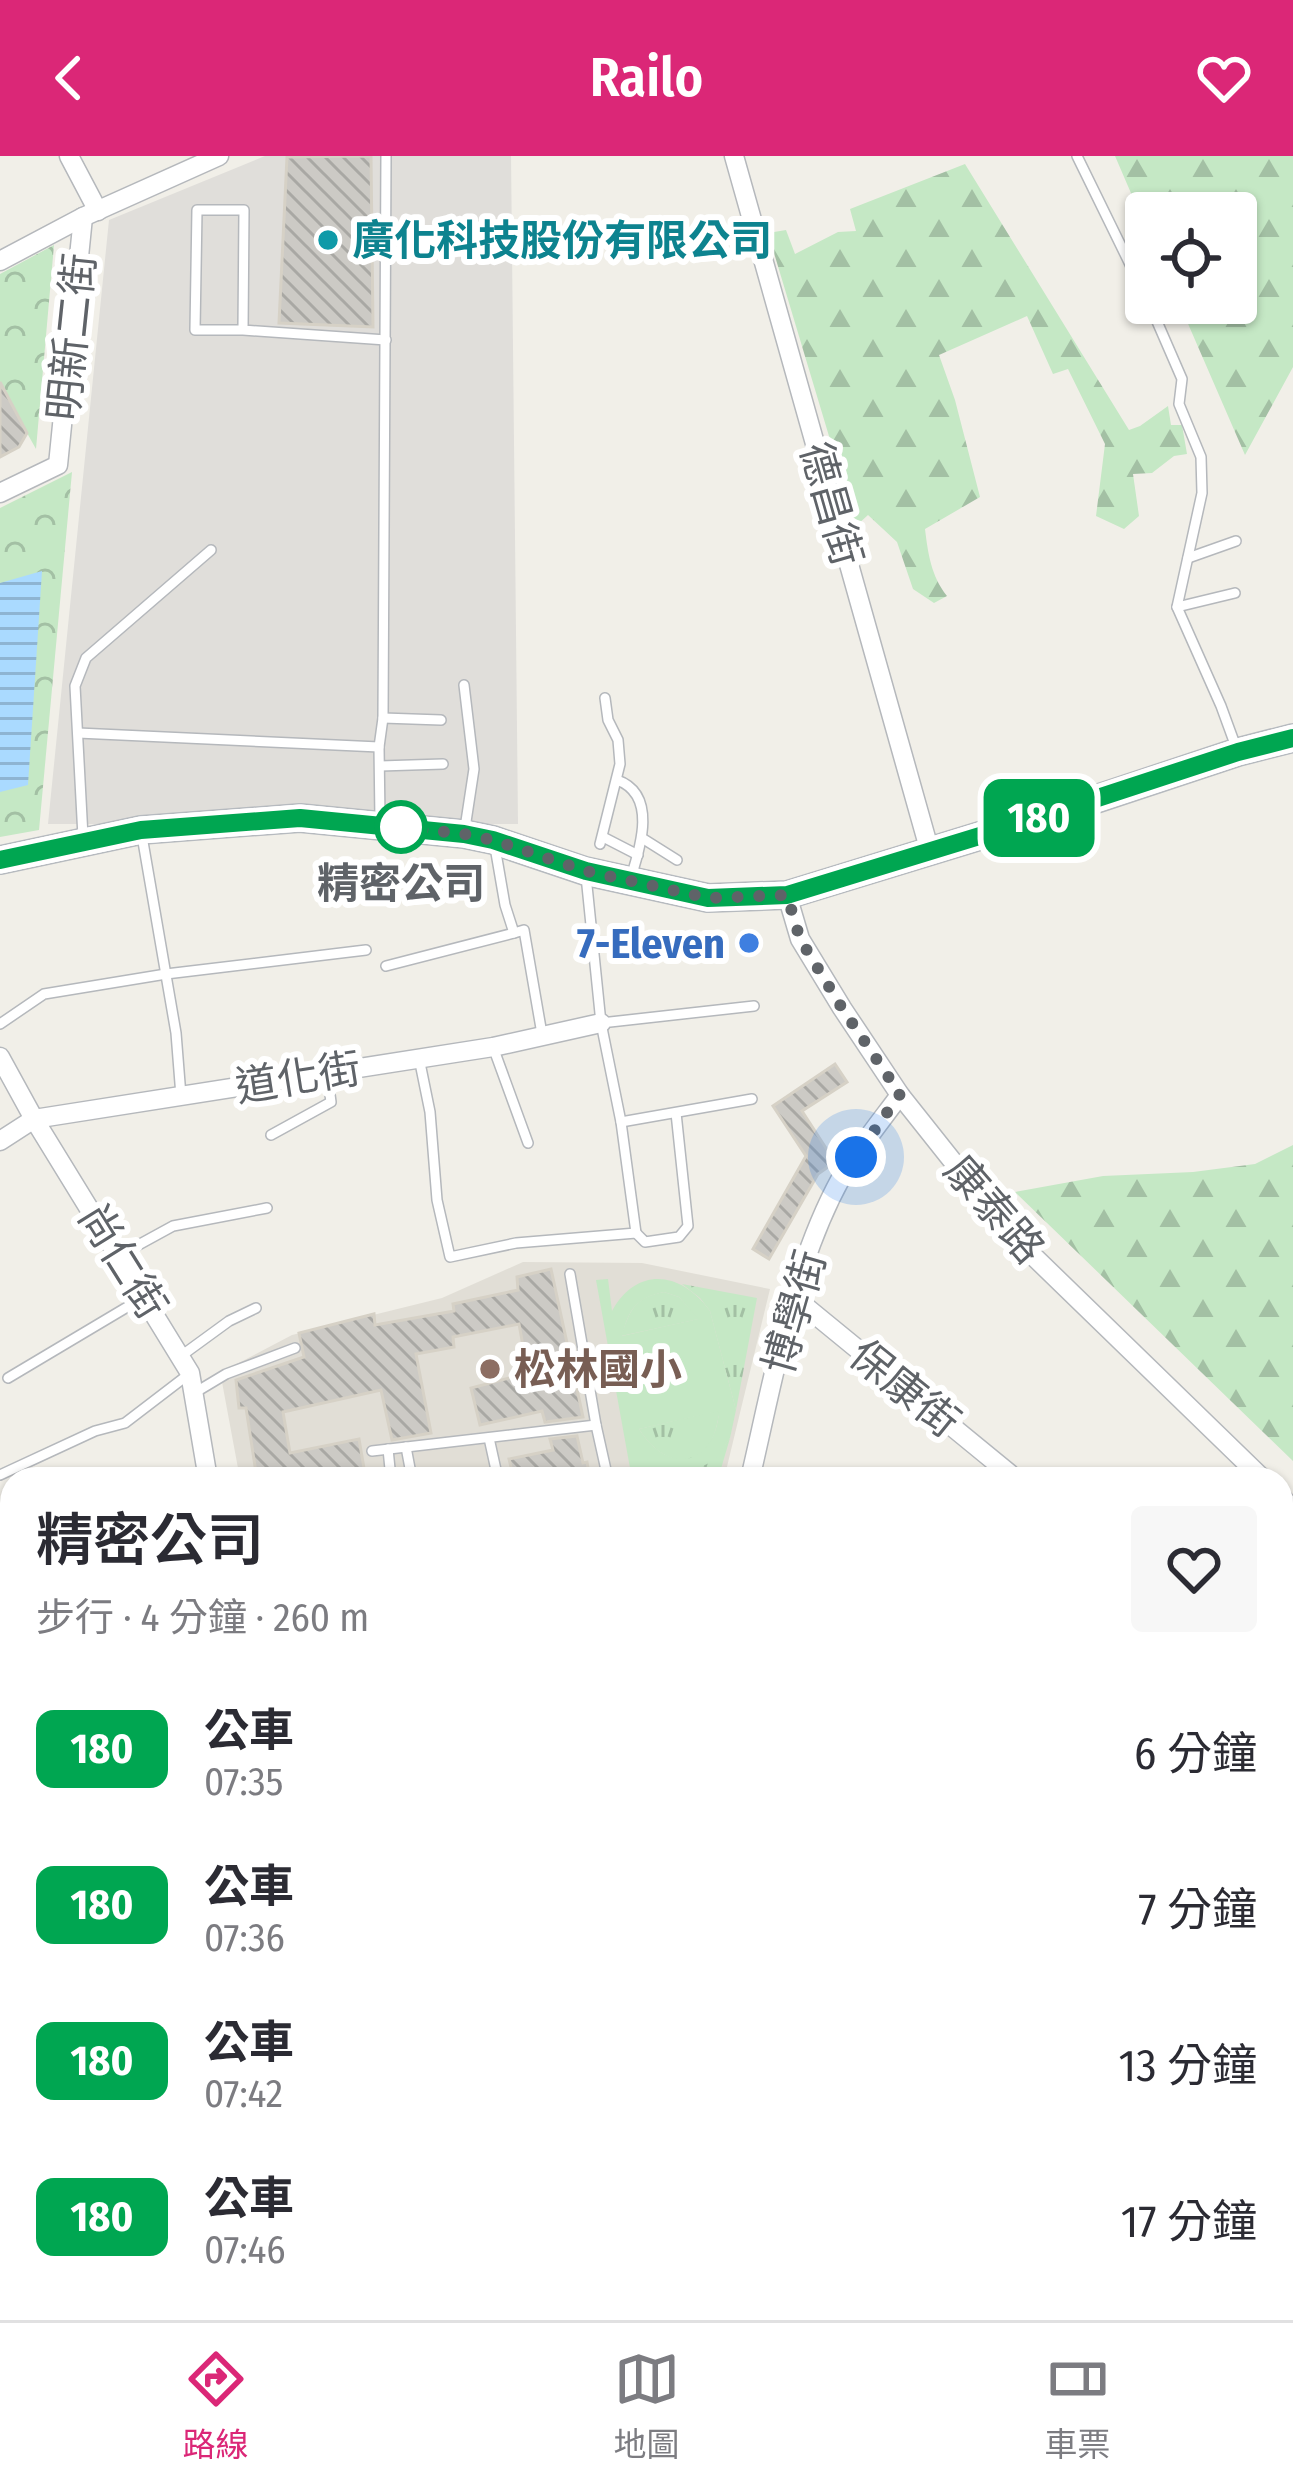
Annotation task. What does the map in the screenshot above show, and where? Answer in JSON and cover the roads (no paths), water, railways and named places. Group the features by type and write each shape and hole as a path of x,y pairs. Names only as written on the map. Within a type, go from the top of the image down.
{"street":[{"path":"70,156 91,214"},
{"path":"0,261 219,156"},
{"name":"德昌街","path":"734,156 931,852"},
{"name":"明新二街","path":"0,493 58,465 91,214"},
{"path":"0,860 141,830 300,818 464,834 586,871 634,868 708,898 787,895 1293,738"},
{"name":"康泰路","path":"787,895 800,939 900,1094 1023,1246 1250,1467"},
{"name":"道化街","path":"0,1141 34,1119 493,1047 601,1023"},
{"name":"尚仁街","path":"0,1057 189,1374 206,1467"},
{"name":"博學街","path":"753,1467 794,1298 819,1226 842,1177 900,1094"},
{"name":"保康街","path":"794,1298 1001,1467"}],"lane":[{"path":"380,824 386,156"},
{"path":"1077,156 1125,255"},
{"path":"243,330 244,210 197,210 195,330 386,340"},
{"path":"1158,324 1182,379 1179,404 1201,457 1202,493 1177,607 1238,752"},
{"path":"1189,557 1236,541"},
{"path":"83,842 75,686 86,658 211,550"},
{"path":"1177,607 1235,592"},
{"path":"464,685 474,769 464,834"},
{"path":"605,698 620,764 602,841 634,868 641,838 640,802 636,792 617,780"},
{"path":"383,718 441,720"},
{"path":"77,733 380,747"},
{"path":"380,766 443,764"},
{"path":"141,830 176,1033 182,1096"},
{"path":"641,838 676,860"},
{"path":"493,840 514,933"},
{"path":"586,871 601,1023 637,1233 646,1243 680,1237 688,1226 676,1113"},
{"path":"386,966 524,930 542,1034"},
{"path":"0,1024 44,994 366,950"},
{"path":"601,1023 754,1006"},
{"path":"493,1047 528,1143"},
{"path":"419,1057 430,1112 437,1200 450,1257 515,1243 637,1233"},
{"path":"271,1135 331,1102 327,1072"},
{"path":"621,1122 752,1099"},
{"path":"120,1255 173,1226 267,1208"},
{"path":"570,1274 605,1467"},
{"path":"8,1378 144,1297"},
{"path":"15,1467 124,1423 189,1374 229,1321 256,1308"},
{"path":"189,1374 226,1374 295,1348"},
{"path":"372,1451 596,1425"},
{"path":"489,1438 495,1467"},
{"path":"406,1447 410,1467"},
{"path":"388,1450 390,1467"}],"water":[{"path":"42,571 28,785 0,792 0,583"}],"place":[{"name":"廣化科技股份有限公司","path":"328,240"},
{"name":"精密公司","path":"401,827"},
{"name":"7-Eleven","path":"749,943"},
{"name":"松林國小","path":"490,1369"}]}
